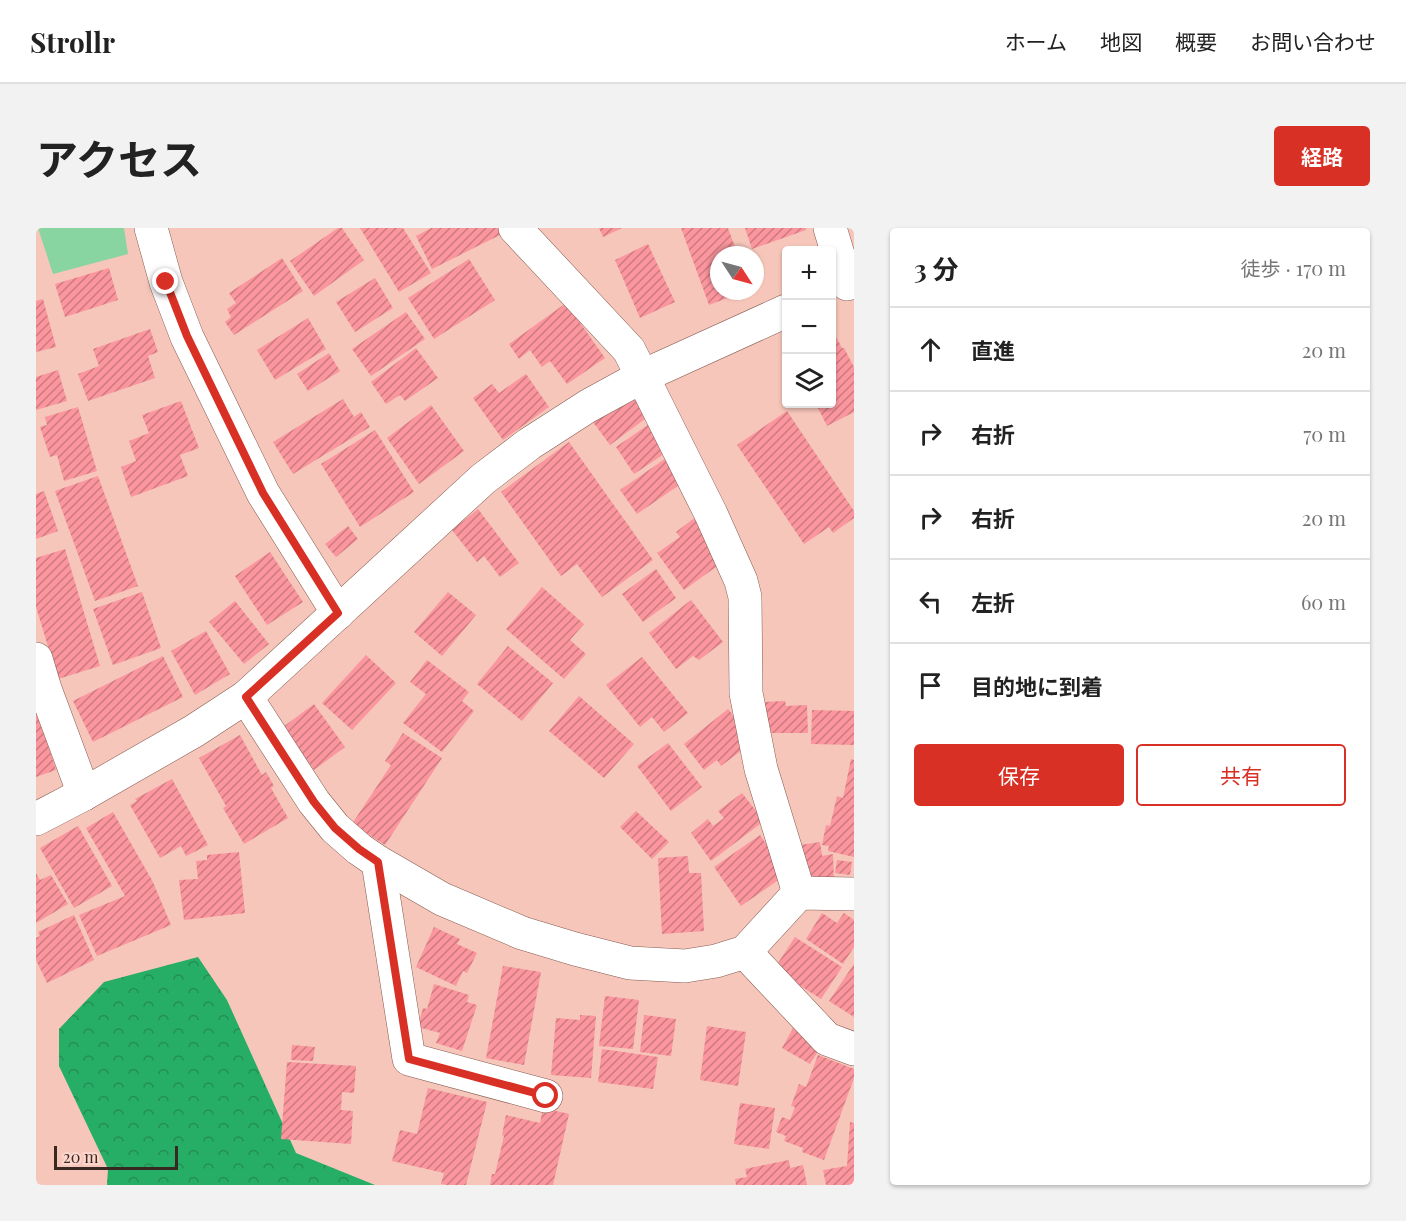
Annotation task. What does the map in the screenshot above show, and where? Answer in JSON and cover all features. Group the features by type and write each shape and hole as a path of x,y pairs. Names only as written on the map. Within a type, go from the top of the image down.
{"street":[{"path":"151,228 166,282 187,336 263,493 338,613"},
{"path":"515,228 629,350 711,514 741,581 745,597 746,693 761,769 799,893"},
{"path":"830,228 844,285"},
{"path":"36,819 194,731 246,697 483,479 529,444 588,406 643,376 782,313"},
{"path":"36,660 84,794"},
{"path":"246,697 314,802 335,828 359,849 442,898 522,933 630,963 686,966 716,961 745,952 799,893 854,894"},
{"path":"378,862 409,1059 546,1096"},
{"path":"745,952 826,1039 854,1049"}],"green space":[{"path":"38,228 124,228 128,254 53,274"},
{"path":"198,957 227,1000 296,1153 375,1185 107,1185 108,1169 59,1066 59,1029 104,982"}],"building":[{"path":"338,228 342,228 364,260 314,296 290,261"},
{"path":"360,228 403,228 431,273 399,292"},
{"path":"431,228 504,228 506,232 432,269 416,236"},
{"path":"599,228 622,228 603,237"},
{"path":"681,228 728,228 735,246 710,246 710,300 722,300 709,305"},
{"path":"745,228 806,228 806,230 761,246 751,246"},
{"path":"648,244 675,302 640,318 615,260"},
{"path":"282,258 303,291 234,335 225,322 231,317 227,309 236,303 229,293"},
{"path":"469,259 495,300 434,339 408,298"},
{"path":"109,268 118,300 65,317 55,284"},
{"path":"375,278 393,308 355,332 336,302"},
{"path":"43,299 56,347 36,352 36,301"},
{"path":"566,303 605,358 567,384 550,361 542,367 530,350 519,359 509,344"},
{"path":"406,312 425,339 371,376 352,349"},
{"path":"308,318 326,349 275,380 257,350"},
{"path":"150,329 158,352 148,356 155,378 88,401 78,374 99,366 93,349"},
{"path":"836,337 854,367 854,412 827,426 818,408 836,408"},
{"path":"416,348 438,378 405,401 400,395 386,404 371,382"},
{"path":"329,353 340,371 308,391 297,374"},
{"path":"58,370 67,401 36,410 36,377"},
{"path":"526,374 549,407 503,440 473,398 492,384 499,393"},
{"path":"633,385 653,413 610,445 590,418"},
{"path":"343,399 354,417 361,412 370,427 293,474 273,442"},
{"path":"181,401 199,448 180,455 188,476 131,497 121,467 136,461 129,441 149,433 142,415"},
{"path":"431,405 464,451 419,484 387,438"},
{"path":"78,407 97,471 64,481 57,455 50,457 40,427 47,425 45,417"},
{"path":"787,411 854,511 854,518 833,533 829,527 804,544 737,445"},
{"path":"655,420 673,448 634,474 616,447"},
{"path":"375,430 414,492 360,527 321,464"},
{"path":"569,442 653,560 602,597 577,564 561,576 501,492"},
{"path":"672,454 688,479 637,514 620,490"},
{"path":"98,476 138,586 95,601 55,491"},
{"path":"44,491 58,531 36,539 36,494"},
{"path":"478,509 519,563 500,577 484,556 477,562 452,530"},
{"path":"697,516 727,559 684,590 657,553 680,537 676,532"},
{"path":"348,526 358,539 336,557 325,544"},
{"path":"65,549 100,666 58,679 36,607 36,558"},
{"path":"270,552 303,602 267,625 235,576"},
{"path":"656,569 676,598 643,622 622,594"},
{"path":"542,587 584,624 570,640 586,654 564,679 506,629"},
{"path":"142,592 161,648 113,665 93,609"},
{"path":"448,592 476,615 442,656 414,632"},
{"path":"691,600 723,642 699,660 693,656 676,669 649,633"},
{"path":"235,601 269,644 244,664 209,622"},
{"path":"206,631 230,674 195,695 171,651"},
{"path":"508,646 553,683 522,721 477,684"},
{"path":"366,655 396,683 352,730 322,703"},
{"path":"163,656 183,697 93,742 73,701"},
{"path":"642,657 688,713 664,732 652,717 640,727 606,685"},
{"path":"427,660 469,692 462,701 474,711 442,752 403,723 426,694 410,682"},
{"path":"579,696 634,744 604,778 549,731"},
{"path":"785,701 786,706 807,705 808,733 770,733 770,727 763,728 763,702"},
{"path":"314,704 345,747 314,770 283,727"},
{"path":"36,707 56,770 36,777"},
{"path":"728,709 748,733 746,747 721,766 717,760 704,770 684,744"},
{"path":"812,710 854,711 854,745 811,744"},
{"path":"403,733 442,758 385,845 352,824 391,765 385,761"},
{"path":"240,735 262,775 266,772 274,786 271,788 288,818 244,844 223,808 226,806 199,758"},
{"path":"668,743 702,787 671,811 637,766"},
{"path":"851,759 854,760 854,857 828,851 829,846 822,845 826,825 830,826 837,796 843,798"},
{"path":"172,779 208,845 186,856 181,846 160,858 130,805 137,801 135,799"},
{"path":"742,793 764,821 711,861 691,833 708,819 713,826 724,818 718,811"},
{"path":"636,811 669,842 652,859 620,827"},
{"path":"113,812 153,882 171,925 97,956 79,915 125,896 86,828"},
{"path":"78,826 112,886 74,908 40,848"},
{"path":"760,835 787,874 741,906 714,867"},
{"path":"820,842 822,856 833,854 834,883 806,887 800,845"},
{"path":"239,852 245,913 184,920 179,880 198,879 196,861 207,860 207,855"},
{"path":"688,856 689,873 701,873 704,931 662,934 658,858"},
{"path":"837,860 852,862 850,875 835,873"},
{"path":"36,873 40,880 51,875 68,904 36,923"},
{"path":"822,913 837,923 844,913 854,920 854,947 843,964 806,939"},
{"path":"74,915 94,960 47,983 36,960 36,938 40,936 38,932"},
{"path":"434,927 460,939 457,944 477,953 467,973 463,971 456,986 416,967"},
{"path":"795,937 842,967 821,999 774,969"},
{"path":"854,964 854,1017 829,1001"},
{"path":"503,966 541,972 524,1065 486,1058"},
{"path":"434,984 469,995 467,1002 477,1005 462,1051 436,1043 440,1033 418,1027 423,1008 427,1009"},
{"path":"605,996 639,1000 633,1049 599,1046"},
{"path":"580,1015 596,1016 591,1078 551,1075 556,1018 580,1020"},
{"path":"644,1015 676,1019 671,1056 640,1052"},
{"path":"707,1026 746,1032 738,1086 700,1080"},
{"path":"793,1028 822,1045 810,1064 782,1048"},
{"path":"292,1045 315,1047 313,1061 291,1060"},
{"path":"602,1049 658,1057 653,1089 598,1082"},
{"path":"818,1055 854,1069 854,1078 824,1160 802,1152 803,1148 784,1141 786,1136 776,1132 782,1117 790,1120 795,1107 791,1106 799,1084 806,1087"},
{"path":"287,1062 356,1066 354,1093 342,1092 341,1110 353,1111 351,1144 281,1139"},
{"path":"428,1088 487,1102 466,1185 441,1184 444,1173 392,1161 400,1130 417,1134"},
{"path":"740,1103 775,1108 769,1149 734,1144"},
{"path":"543,1108 569,1114 553,1185 490,1185 504,1136 502,1135 506,1115 540,1123"},
{"path":"850,1122 854,1123 854,1185 826,1185 823,1170 847,1166"},
{"path":"789,1160 790,1168 803,1165 807,1185 736,1185 735,1179 747,1177 745,1169"}],"route":[{"path":"166,282 187,336 263,493 338,613 246,697 314,802 335,828 378,862 409,1059 546,1096"}]}
